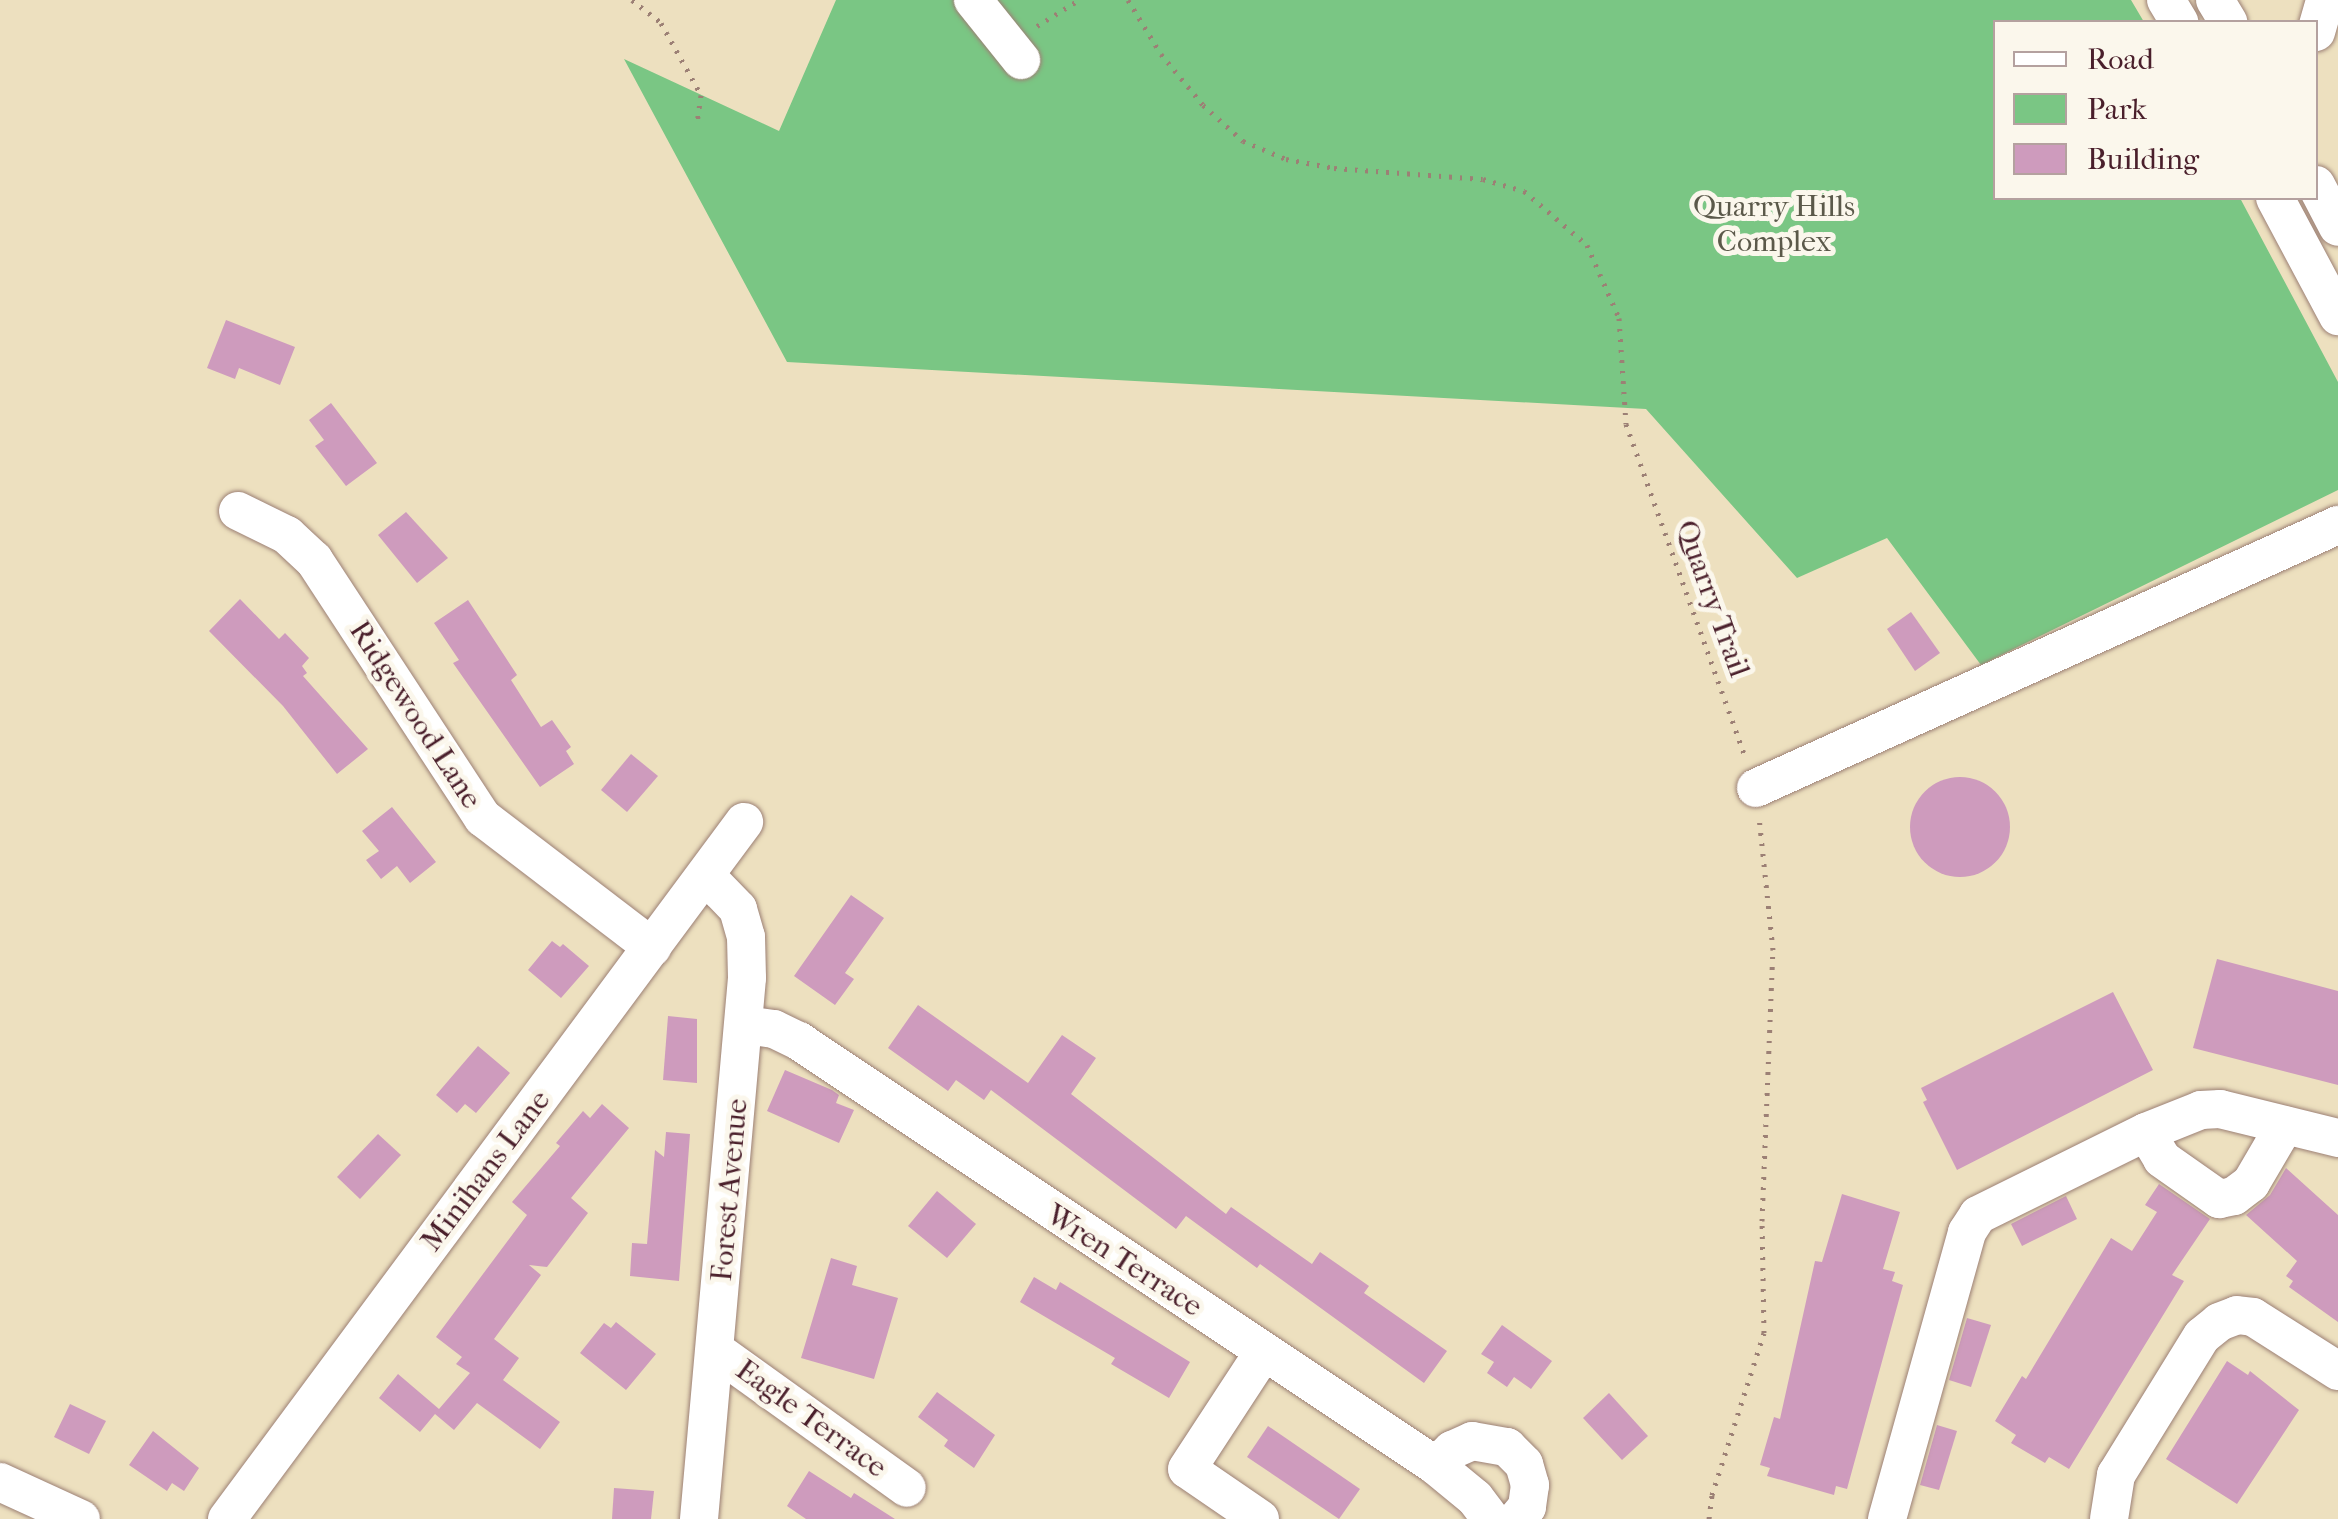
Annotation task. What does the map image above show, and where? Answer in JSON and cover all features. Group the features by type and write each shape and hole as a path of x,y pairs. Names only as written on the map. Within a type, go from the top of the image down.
{"street":[{"path":"974,0 1016,53"},
{"path":"2318,25 2325,0"},
{"path":"2318,188 2338,226"},
{"path":"2276,200 2338,316"},
{"name":"Ridgewood Lane","path":"238,511 287,534 314,560 457,786 483,818 511,844 652,946"},
{"path":"1756,788 2338,525"},
{"name":"Minihans Lane","path":"227,1519 744,822"},
{"name":"Forest Avenue","path":"698,1519 745,1024 748,953 743,923 730,896 705,875"},
{"name":"Wren Terrace","path":"745,1024 774,1029 798,1041 1436,1466 1475,1498 1491,1519"},
{"path":"1887,1519 1968,1232 1978,1214 2146,1132 2201,1110 2220,1109 2338,1138"},
{"path":"2146,1132 2162,1159 2219,1198 2234,1196 2251,1183 2286,1125"},
{"path":"2109,1519 2116,1475 2202,1336 2219,1322 2237,1316 2253,1317 2338,1371"},
{"name":"Eagle Terrace","path":"714,1350 907,1488"},
{"path":"1260,1519 1187,1469 1263,1353"},
{"path":"1436,1466 1452,1450 1472,1441 1507,1446 1524,1464 1530,1485 1527,1508 1517,1519"},
{"path":"0,1482 81,1519"}],"path":[{"path":"632,0 660,23 701,94 697,124"},
{"path":"1016,53 1079,0"},
{"name":"Quarry Trail","path":"1128,0 1161,54 1202,105 1243,141 1286,160 1334,168 1436,172 1524,191 1587,244 1619,318 1626,424 1756,788 1772,950 1762,1222 1764,1332 1712,1495 1709,1519"}],"green space":[{"name":"Quarry Hills Complex","path":"836,0 2131,0 2143,20 1993,20 1993,200 2241,200 2338,382 2338,490 1981,665 1887,538 1797,578 1646,409 787,362 624,59 779,131"}],"building":[{"path":"226,320 295,347 280,385 239,368 235,379 207,368"},
{"path":"331,403 377,463 346,486 315,446 324,440 309,420"},
{"path":"406,512 448,558 417,583 378,535"},
{"path":"240,599 279,639 285,633 309,658 302,666 307,673 303,676 368,749 337,774 283,706 209,631"},
{"path":"468,600 517,675 511,680 541,727 552,720 571,747 566,751 574,764 540,787 453,663 459,660 434,623"},
{"path":"1911,612 1940,653 1915,671 1887,629"},
{"path":"631,754 658,776 627,812 601,790"},
{"path":"1960,777 1979,781 1995,792 2006,808 2010,827 2006,846 1995,862 1979,873 1960,877 1941,873 1925,862 1914,846 1910,827 1914,808 1925,792 1941,781"},
{"path":"392,807 436,862 410,883 397,866 381,879 366,860 379,851 362,831"},
{"path":"851,895 884,918 845,973 854,979 835,1005 794,976"},
{"path":"552,941 560,947 563,944 589,966 561,998 528,970"},
{"path":"2217,959 2338,991 2338,1085 2193,1048"},
{"path":"2113,992 2153,1070 1957,1170 1923,1102 1927,1100 1921,1088"},
{"path":"918,1005 1028,1083 1062,1035 1096,1058 1071,1094 1226,1214 1231,1207 1312,1264 1320,1252 1369,1286 1364,1293 1447,1351 1424,1383 1260,1264 1257,1268 1186,1216 1176,1229 991,1090 984,1100 956,1080 948,1091 888,1048"},
{"path":"668,1016 697,1019 697,1083 663,1080"},
{"path":"478,1046 510,1073 476,1113 465,1104 457,1113 436,1095"},
{"path":"785,1070 832,1090 839,1095 836,1103 854,1110 839,1143 767,1111"},
{"path":"602,1104 629,1128 571,1198 588,1213 547,1267 529,1265 541,1275 494,1339 519,1358 503,1380 560,1422 540,1449 477,1403 454,1430 435,1414 420,1432 379,1398 398,1374 439,1409 470,1373 456,1364 462,1357 436,1337 527,1215 512,1202 560,1146 556,1143 583,1111 590,1118"},
{"path":"666,1132 690,1134 679,1281 630,1276 632,1243 647,1244 655,1150 664,1157"},
{"path":"378,1134 401,1155 360,1199 337,1177"},
{"path":"2286,1168 2338,1215 2338,1322 2289,1287 2293,1281 2286,1276 2297,1261 2246,1215 2270,1195"},
{"path":"2159,1184 2210,1219 2172,1275 2184,1281 2069,1469 2049,1457 2045,1463 2011,1443 2016,1435 1995,1421 2022,1376 2026,1379 2111,1238 2132,1251 2157,1212 2145,1205"},
{"path":"937,1191 976,1224 947,1258 908,1226"},
{"path":"1842,1194 1900,1212 1883,1269 1895,1272 1892,1281 1903,1285 1847,1489 1836,1486 1834,1495 1767,1476 1770,1468 1760,1465 1774,1417 1780,1419 1815,1261 1822,1262"},
{"path":"2066,1196 2077,1219 2022,1246 2011,1224"},
{"path":"831,1258 857,1266 852,1285 898,1298 874,1379 801,1358"},
{"path":"1034,1277 1056,1290 1060,1282 1190,1362 1169,1398 1111,1364 1115,1358 1020,1302"},
{"path":"1967,1318 1991,1325 1971,1387 1949,1380"},
{"path":"616,1322 656,1354 626,1390 580,1353 604,1323 611,1328"},
{"path":"1502,1325 1552,1361 1531,1389 1514,1377 1507,1387 1487,1373 1494,1362 1481,1354"},
{"path":"2227,1361 2248,1375 2250,1371 2299,1410 2237,1504 2166,1459"},
{"path":"937,1392 995,1435 974,1468 944,1446 948,1440 918,1417"},
{"path":"1609,1393 1648,1436 1622,1460 1583,1418"},
{"path":"70,1404 106,1421 89,1454 54,1437"},
{"path":"1937,1425 1957,1431 1939,1490 1920,1485"},
{"path":"1268,1426 1360,1489 1339,1519 1247,1457"},
{"path":"153,1431 199,1468 184,1491 172,1483 167,1491 129,1465"},
{"path":"809,1471 851,1498 854,1493 895,1519 806,1519 787,1506"},
{"path":"614,1488 654,1491 651,1519 612,1519"}]}
